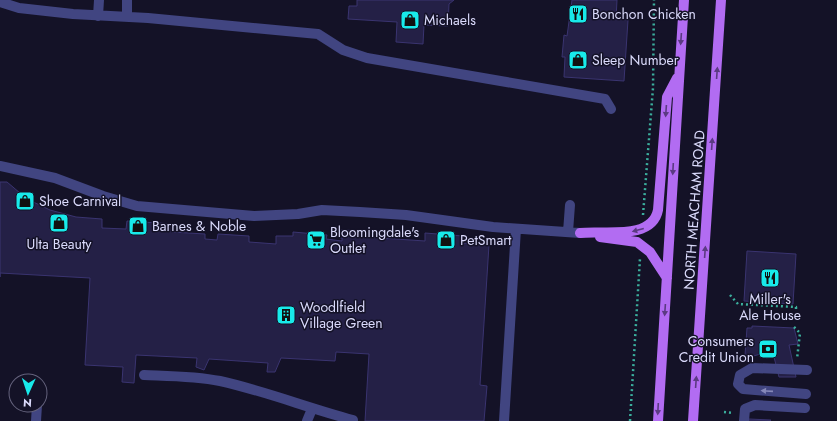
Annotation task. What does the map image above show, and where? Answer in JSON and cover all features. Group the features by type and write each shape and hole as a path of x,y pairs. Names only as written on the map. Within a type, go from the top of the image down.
{"main road":[{"name":"NORTH MEACHAM ROAD","path":"658,421 684,0"},
{"name":"NORTH MEACHAM ROAD","path":"693,421 721,0"},
{"path":"580,233 634,231 642,229 651,223 657,214 667,97 679,75"},
{"path":"580,233 637,242 650,252 666,278"}],"lane":[{"path":"98,16 99,0"},
{"path":"126,17 127,0"},
{"path":"0,2 19,8 98,16 126,17 318,34 343,50 367,58 605,99 611,108"},
{"path":"0,166 55,178 103,196 137,206 254,216 298,214 322,210 360,212 516,229 580,233"},
{"path":"568,232 570,205"},
{"path":"504,421 516,229"},
{"path":"806,394 743,389 738,384 740,374 752,368 807,370"},
{"path":"144,375 193,377 219,381 257,390 312,409 353,420"},
{"path":"744,421 745,409 755,405 805,408"},
{"path":"307,421 312,409"}],"path":[{"path":"642,229 652,88 654,0"},
{"path":"630,421 641,245"},
{"path":"730,295 738,304 796,307 796,309"},
{"path":"794,327 800,333 797,360"}],"building":[{"name":"Michaels","path":"357,0 454,0 449,4 448,26 424,25 423,44 396,42 397,22 348,19 349,6 357,6"},
{"path":"572,0 617,0 616,19 628,20 624,81 564,77 565,57 562,57 564,35 567,36"},
{"name":"Woodlfield Village Green","path":"0,182 7,182 27,199 50,210 76,217 102,219 102,228 126,229 127,221 173,224 172,232 205,234 205,239 217,240 218,234 249,236 249,242 276,244 276,236 293,236 293,232 327,235 326,239 342,241 342,238 340,238 340,230 366,231 366,237 425,241 425,233 463,236 463,243 489,245 480,385 487,386 484,421 365,421 369,354 336,352 335,361 281,358 275,372 267,372 268,363 209,359 204,370 196,367 197,358 136,355 134,383 122,382 123,367 85,365 90,278 0,273"},
{"name":"Miller's Ale House","path":"747,251 796,254 793,304 744,301"},
{"name":"Consumers Credit Union","path":"752,326 794,328 798,344 789,345 796,377 779,377 774,357 766,358 764,353 750,357 750,355 745,355 747,328 752,328"},
{"path":"749,419 771,420 748,421"}],"place":[{"name":"Bonchon Chicken","path":"578,14"},
{"name":"Michaels","path":"410,20"},
{"name":"Sleep Number","path":"578,60"},
{"name":"Shoe Carnival","path":"25,201"},
{"name":"Ulta Beauty","path":"59,223"},
{"name":"Barnes & Noble","path":"138,226"},
{"name":"Bloomingdale's Outlet","path":"316,240"},
{"name":"PetSmart","path":"446,240"},
{"name":"Miller's Ale House","path":"770,278"},
{"name":"Woodlfield Village Green","path":"286,315"},
{"name":"Consumers Credit Union","path":"768,349"}]}
